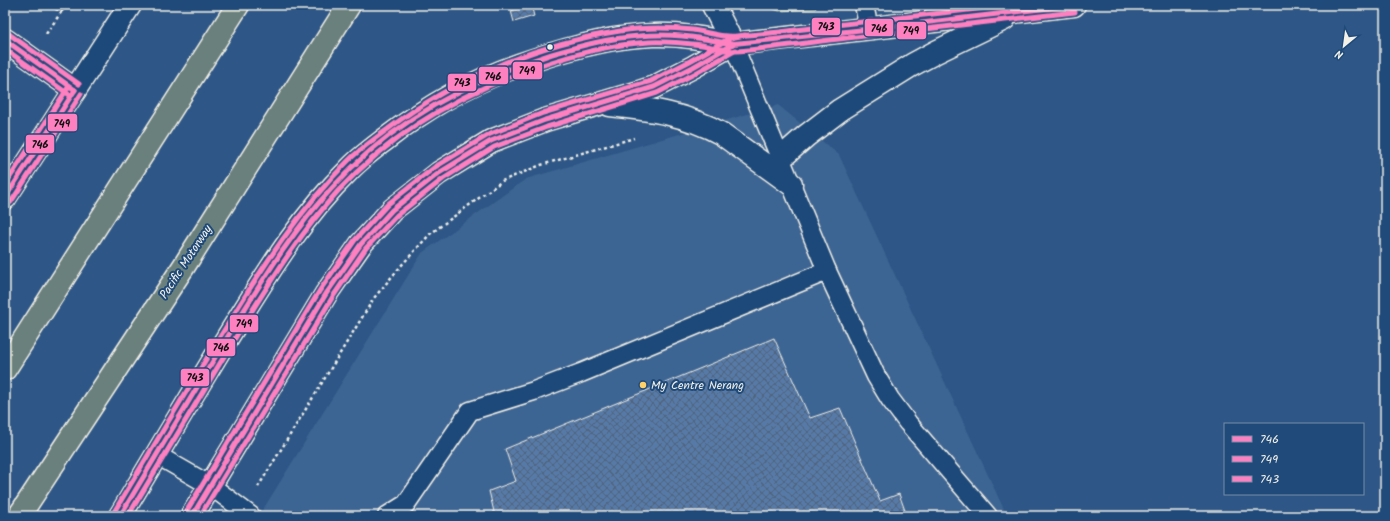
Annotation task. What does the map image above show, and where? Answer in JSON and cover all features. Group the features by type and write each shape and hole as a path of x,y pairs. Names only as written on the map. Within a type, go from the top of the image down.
{"highway":[{"path":"5,369 238,5"},
{"name":"Pacific Motorway","path":"19,516 184,266 349,5"}],"main road":[{"path":"5,198 130,5"},
{"path":"713,5 733,44"},
{"path":"120,516 198,385 267,274 301,225 349,169 413,117 440,100 516,66 571,48 596,43 653,35 696,38 733,44 1028,9 1074,5"},
{"path":"781,158 806,136 840,110 912,65 936,52 1028,9"},
{"path":"5,40 75,90"},
{"path":"192,516 326,294 361,244 392,210 439,173 491,141 546,120 654,87 733,44"},
{"path":"599,104 651,110 676,115 701,124 722,134 791,184"}],"lane":[{"path":"864,5 868,29"},
{"path":"733,44 827,271 876,376 890,399 908,423 988,516"},
{"path":"387,516 406,504 470,410 534,391 827,271"},
{"path":"157,455 211,486 247,513"}],"path":[{"path":"44,5 62,11 67,5"},
{"path":"247,513 374,298 430,234 502,181 541,164 640,137"}],"shaded area":[{"name":"My Centre Nerang","path":"778,105 839,155 1007,516 259,516 422,253 526,179"}],"green space":[{"path":"762,5 819,5 815,9 779,11"}],"building":[{"path":"531,5 534,16 514,22 511,11"},
{"path":"774,338 810,418 840,408 880,501 899,494 907,516 495,516 489,491 516,481 505,449"}],"transit line":[{"name":"743","path":"114,512 241,302 298,218 330,179 357,152 414,111 441,94 469,79 527,54 589,37 620,31 647,28 674,28 693,30 721,36 732,36 771,33 1012,5"},
{"name":"746","path":"120,516 244,310 291,238 304,221 332,188 379,143 433,106 461,91 491,77 552,54 606,40 647,35 671,35 735,43 864,30 1074,5"},
{"name":"749","path":"128,516 240,330 286,258 324,207 338,191 385,148 436,113 464,97 522,72 552,62 588,52 624,45 649,42 669,42 702,45 724,50 737,51 1075,12"},
{"name":"743","path":"9,34 79,84"},
{"name":"743","path":"186,512 320,290 355,240 388,204 435,167 488,135 543,113 651,81 730,38 745,35"},
{"name":"746","path":"5,40 75,90"},
{"name":"746","path":"192,516 326,294 361,244 392,210 439,173 491,141 545,120 654,87 733,44"},
{"name":"749","path":"5,49 71,96"},
{"name":"749","path":"200,516 332,298 366,248 397,215 443,179 494,147 547,127 657,93 736,50"},
{"name":"743","path":"5,185 69,86"},
{"name":"746","path":"5,198 75,90"},
{"name":"749","path":"11,202 81,94"}],"place":[{"name":"My Centre Nerang","path":"643,385"}]}
